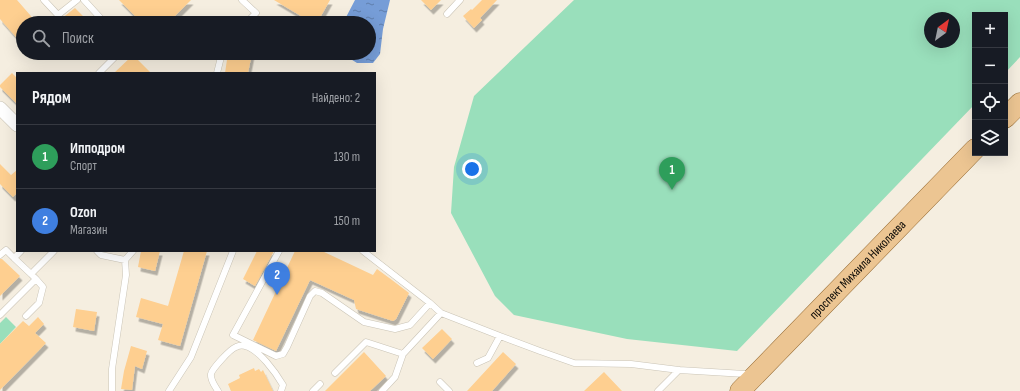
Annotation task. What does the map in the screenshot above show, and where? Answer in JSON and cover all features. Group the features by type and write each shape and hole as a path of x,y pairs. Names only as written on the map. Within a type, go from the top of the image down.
{"main road":[{"path":"1008,115 1020,103"},
{"name":"проспект Михаила Николаева","path":"740,391 972,152"}],"street":[{"path":"0,108 16,124"}],"lane":[{"path":"44,0 58,15 78,0"},
{"path":"84,0 99,16"},
{"path":"242,0 256,13 253,16"},
{"path":"447,14 460,0"},
{"path":"101,72 112,60"},
{"path":"217,72 220,60"},
{"path":"0,255 6,250 43,287 39,303 26,316"},
{"path":"14,258 20,252"},
{"path":"31,274 53,252"},
{"path":"98,252 101,255 125,260"},
{"path":"112,391 112,369 126,275 125,260 132,252"},
{"path":"169,391 191,357 233,252"},
{"path":"278,252 233,335 276,356 283,354 310,296 315,291 322,293 364,322 395,329 410,325 430,302"},
{"path":"364,252 430,302 441,313 540,351 574,362 631,364 679,370 745,374 761,370"},
{"path":"0,315 36,279"},
{"path":"382,391 395,377 403,354 441,313"},
{"path":"477,363 488,358 500,336"},
{"path":"335,373 366,342 403,354"},
{"path":"218,391 212,381 211,375 213,369 234,347 243,345 253,349 276,373 283,385 281,391"},
{"path":"658,391 679,370"},
{"path":"440,382 449,391"},
{"path":"313,391 320,384"}],"green space":[{"path":"574,0 1020,0 1020,57 1008,70 1008,12 972,12 972,107 737,351 627,339 514,315 495,296 451,213 454,167 474,96"},
{"path":"6,317 16,327 0,344 0,323"}],"water":[{"path":"355,0 390,0 383,29 380,54 376,59 376,16 347,16"},
{"path":"352,60 375,60 373,63 357,63"}],"building":[{"path":"0,0 17,0 31,16 16,16 16,37 0,19"},
{"path":"119,0 191,0 175,16 135,16"},
{"path":"274,0 330,0 321,16 301,16"},
{"path":"421,0 441,0 431,10"},
{"path":"482,0 497,0 480,18 482,20 474,28 463,16 471,9 472,10"},
{"path":"75,8 83,16 65,16"},
{"path":"128,60 138,60 150,72 115,72"},
{"path":"227,60 251,60 248,72 225,72"},
{"path":"12,73 16,77 16,103 0,87 0,85"},
{"path":"0,164 11,175 16,171 16,194 13,197 0,184"},
{"path":"141,252 160,252 155,271 138,267"},
{"path":"184,252 207,252 180,346 158,340 163,324 136,317 141,298 168,306"},
{"path":"256,252 273,252 255,286 243,279"},
{"path":"295,252 324,252 373,275 377,269 409,293 396,319 393,321 356,309 354,300 310,280 276,351 253,340"},
{"path":"0,259 2,259 20,276 0,296"},
{"path":"76,309 97,312 94,331 73,327"},
{"path":"38,317 44,324 35,333 46,343 0,390 0,344 23,321 29,326"},
{"path":"442,329 452,339 433,359 422,348"},
{"path":"131,346 147,351 142,369 135,366 132,390 121,389 124,371"},
{"path":"364,352 386,376 370,391 325,391"},
{"path":"503,352 516,364 492,391 467,391"},
{"path":"254,368 255,371 259,369 261,372 263,370 273,391 231,391 228,384 240,378 239,375"},
{"path":"604,372 622,391 584,391"}],"place":[{"name":"Ипподром","path":"672,190"},
{"name":"Ozon","path":"277,295"}]}
